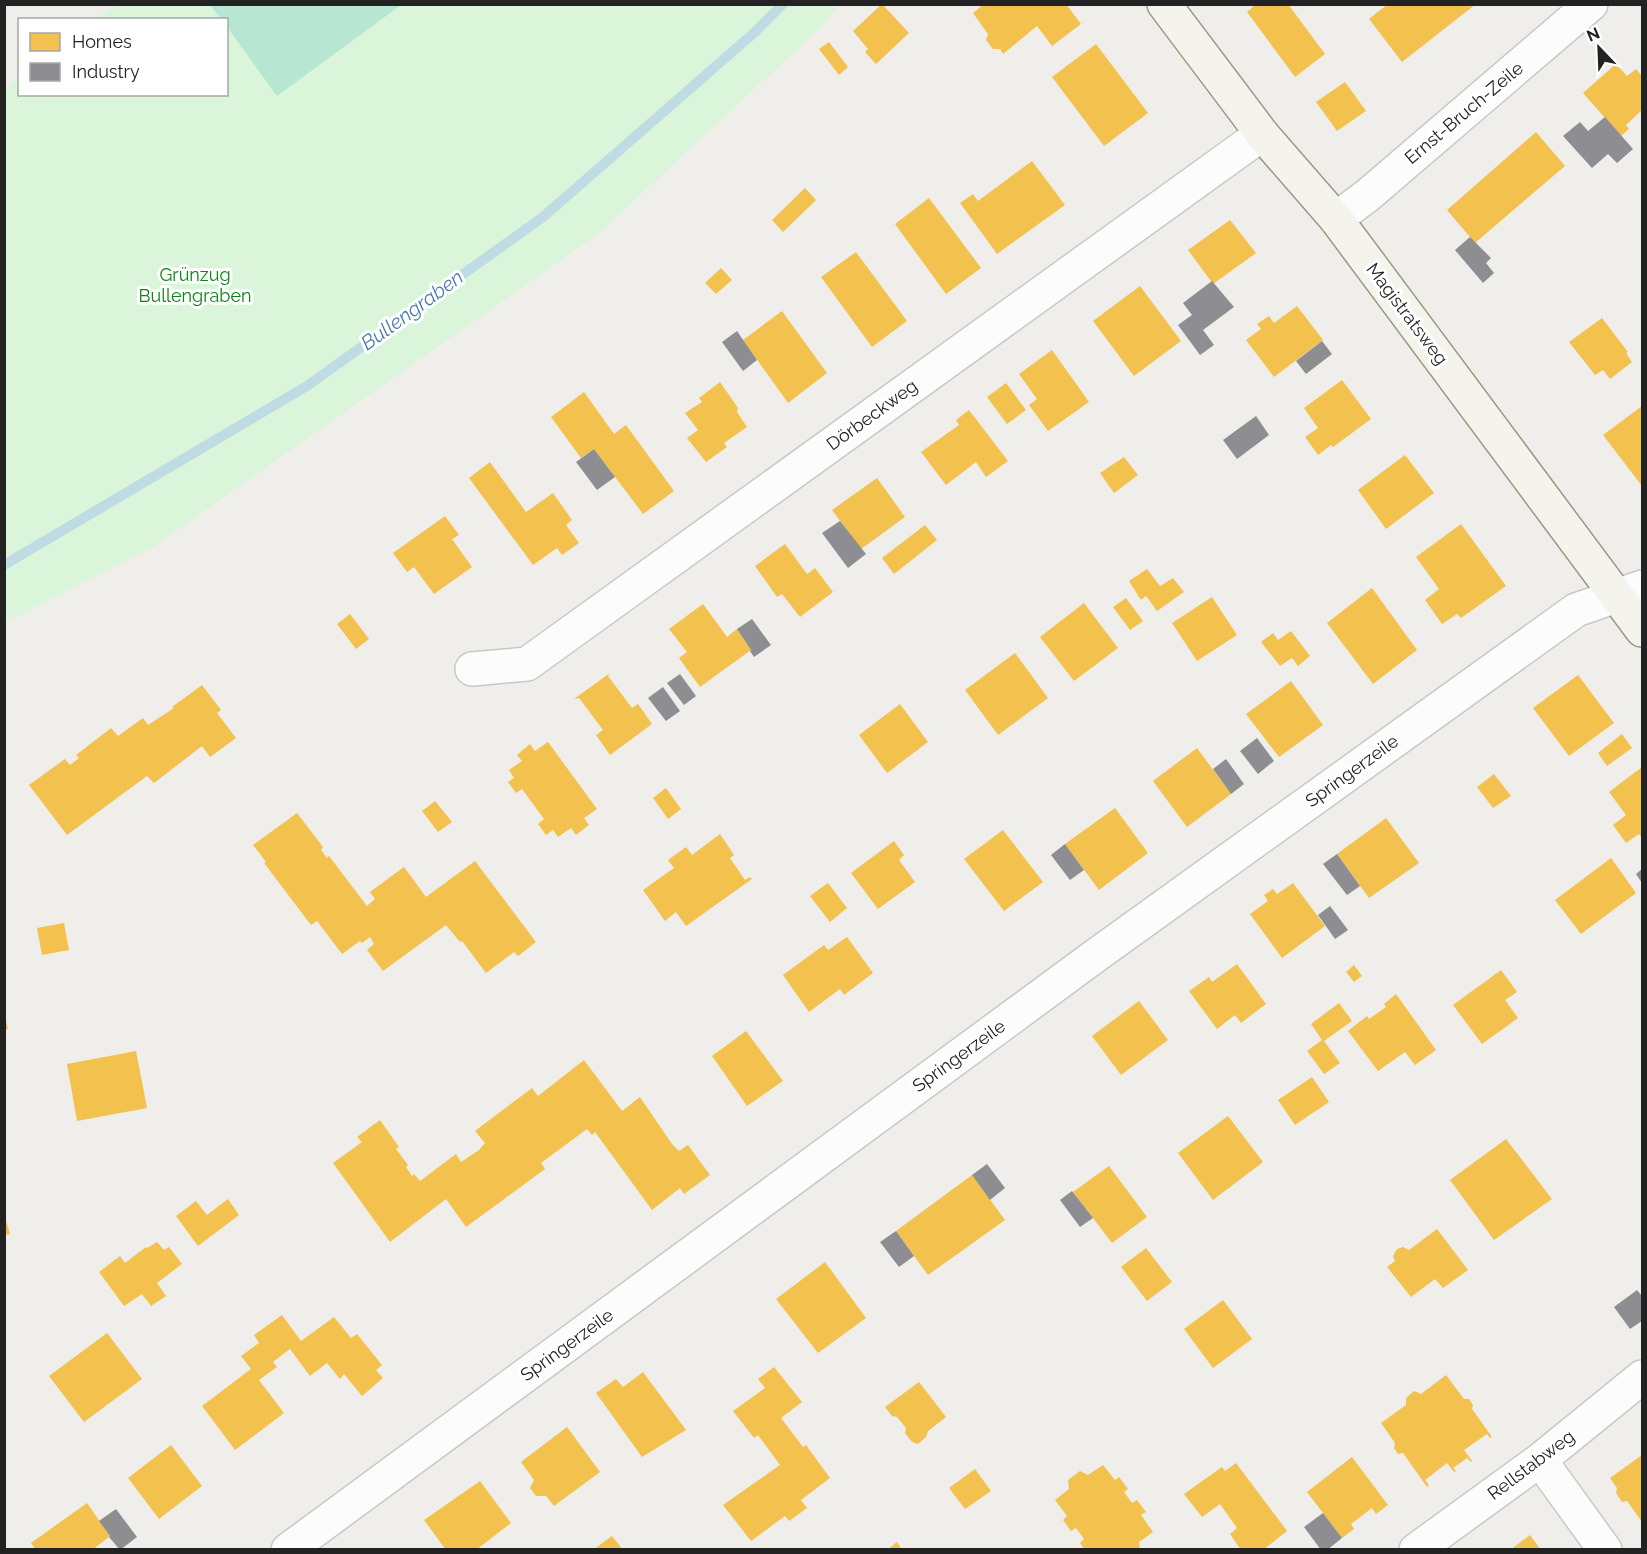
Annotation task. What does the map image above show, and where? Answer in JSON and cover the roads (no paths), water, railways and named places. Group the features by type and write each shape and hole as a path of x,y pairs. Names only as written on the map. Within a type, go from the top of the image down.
{"street":[{"name":"Magistratsweg","path":"1164,4 1262,134 1336,219 1630,592 1642,630"},
{"name":"Ernst-Bruch-Zeile","path":"1336,219 1368,195 1591,4"},
{"name":"Dörbeckweg","path":"472,669 526,664 1262,134"},
{"name":"Springerzeile","path":"288,1550 1095,956 1576,610 1630,592"},
{"name":"Rellstabweg","path":"1416,1550 1540,1460 1642,1377"},
{"path":"1540,1460 1605,1550"}],"waterway":[{"name":"Bullengraben","path":"4,565 307,386 543,217 755,32 783,4"}],"park label":[{"name":"Grünzug Bullengraben","path":"195,285"}]}
